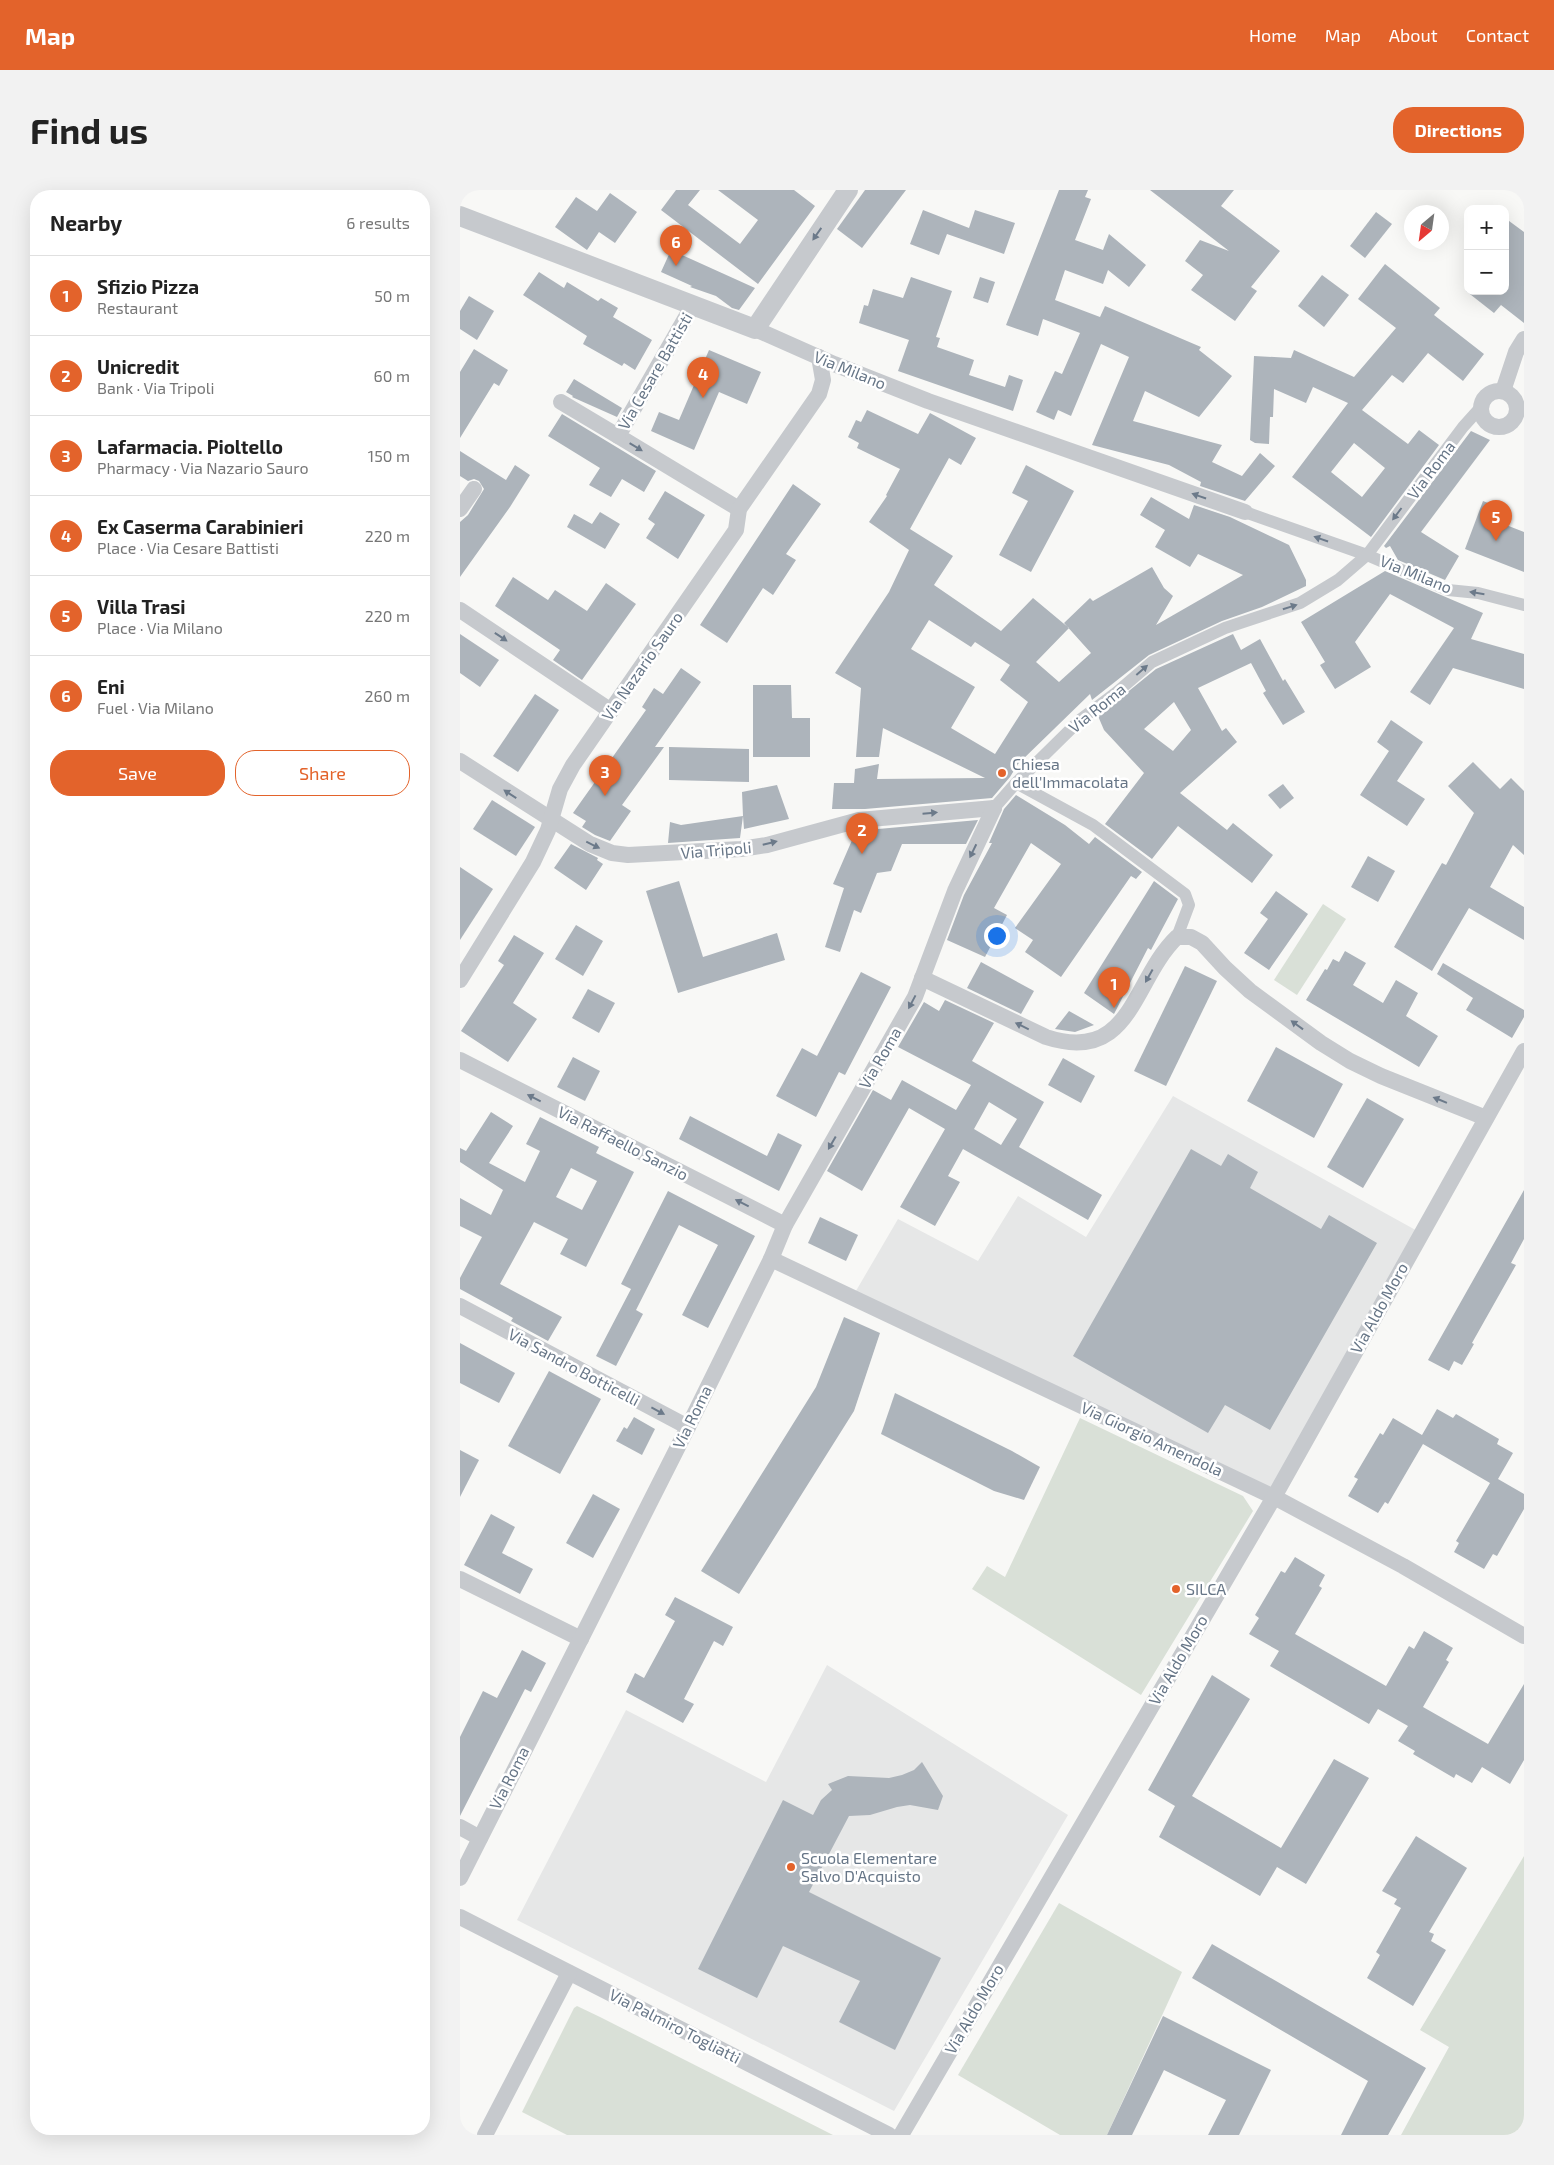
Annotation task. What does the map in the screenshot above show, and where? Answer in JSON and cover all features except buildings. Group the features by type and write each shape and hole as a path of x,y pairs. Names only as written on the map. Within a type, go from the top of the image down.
{"street":[{"path":"755,329 844,191"},
{"name":"Via Milano","path":"460,216 739,321 819,357 928,401 1367,555 1448,590 1478,593 1524,605"},
{"name":"Via Cesare Battisti","path":"618,436 693,305"},
{"path":"1503,391 1516,352 1524,339"},
{"name":"Via Nazario Sauro","path":"460,980 529,870 551,820 560,788 573,765 736,530 739,509 818,394 823,380 819,357"},
{"path":"1503,391 1508,393 1516,402 1519,424 1495,427 1486,422 1481,412 1481,407 1486,396 1503,391"},
{"name":"Via Cesare Battisti","path":"561,402 739,509"},
{"name":"Via Roma","path":"460,1878 688,1427 771,1259 785,1225 915,997 955,891 994,808 1016,783 1081,719 1152,662 1226,628 1300,604 1338,580 1367,555 1463,427 1481,407"},
{"path":"460,509 474,489"},
{"path":"460,610 611,711"},
{"name":"Via Tripoli","path":"460,761 595,847 612,853 635,855 741,850 767,845 858,820 994,808"},
{"path":"922,978 1046,1037 1068,1042 1090,1040 1108,1034 1122,1022 1161,955 1178,937 1189,906 1185,894 1093,825 1016,783"},
{"path":"1178,937 1191,937 1202,943 1250,991 1350,1062 1486,1118"},
{"name":"Via Aldo Moro","path":"901,2135 1274,1496 1524,1051"},
{"name":"Via Raffaello Sanzio","path":"460,1060 785,1225"},
{"name":"Via Giorgio Amendola","path":"771,1259 1274,1496 1395,1562 1524,1636"},
{"name":"Via Sandro Botticelli","path":"460,1306 688,1427"},
{"path":"460,1579 581,1640"},
{"path":"460,1827 480,1838"},
{"name":"Via Palmiro Togliatti","path":"460,1917 889,2135"},
{"path":"485,2135 569,1973"}],"shaded area":[{"path":"1323,904 1346,919 1297,995 1274,980"},
{"path":"1173,1096 1421,1233 1274,1497 853,1296 898,1219 978,1261 1018,1196 1086,1237"},
{"path":"1080,1418 1243,1496 1253,1511 1141,1695 972,1589 987,1566 1005,1577"},
{"name":"Scuola Elementare Salvo D'Acquisto","path":"827,1665 1068,1815 894,2111 517,1920 626,1710 766,1782"},
{"path":"1524,1856 1524,2135 1401,2135 1449,2047 1420,2030"},
{"path":"1059,1903 1182,1972 1107,2135 1060,2135 958,2075"},
{"path":"577,2006 833,2135 567,2135 522,2112 574,2008"}],"place":[{"name":"Eni","path":"676,266"},
{"name":"Ex Caserma Carabinieri","path":"703,398"},
{"name":"Villa Trasi","path":"1496,541"},
{"name":"Chiesa dell'Immacolata","path":"1002,773"},
{"name":"Lafarmacia. Pioltello","path":"605,796"},
{"name":"Unicredit","path":"862,854"},
{"name":"Sfizio Pizza","path":"1114,1008"},
{"name":"SILCA","path":"1176,1589"},
{"name":"Scuola Elementare Salvo D'Acquisto","path":"791,1867"}]}
